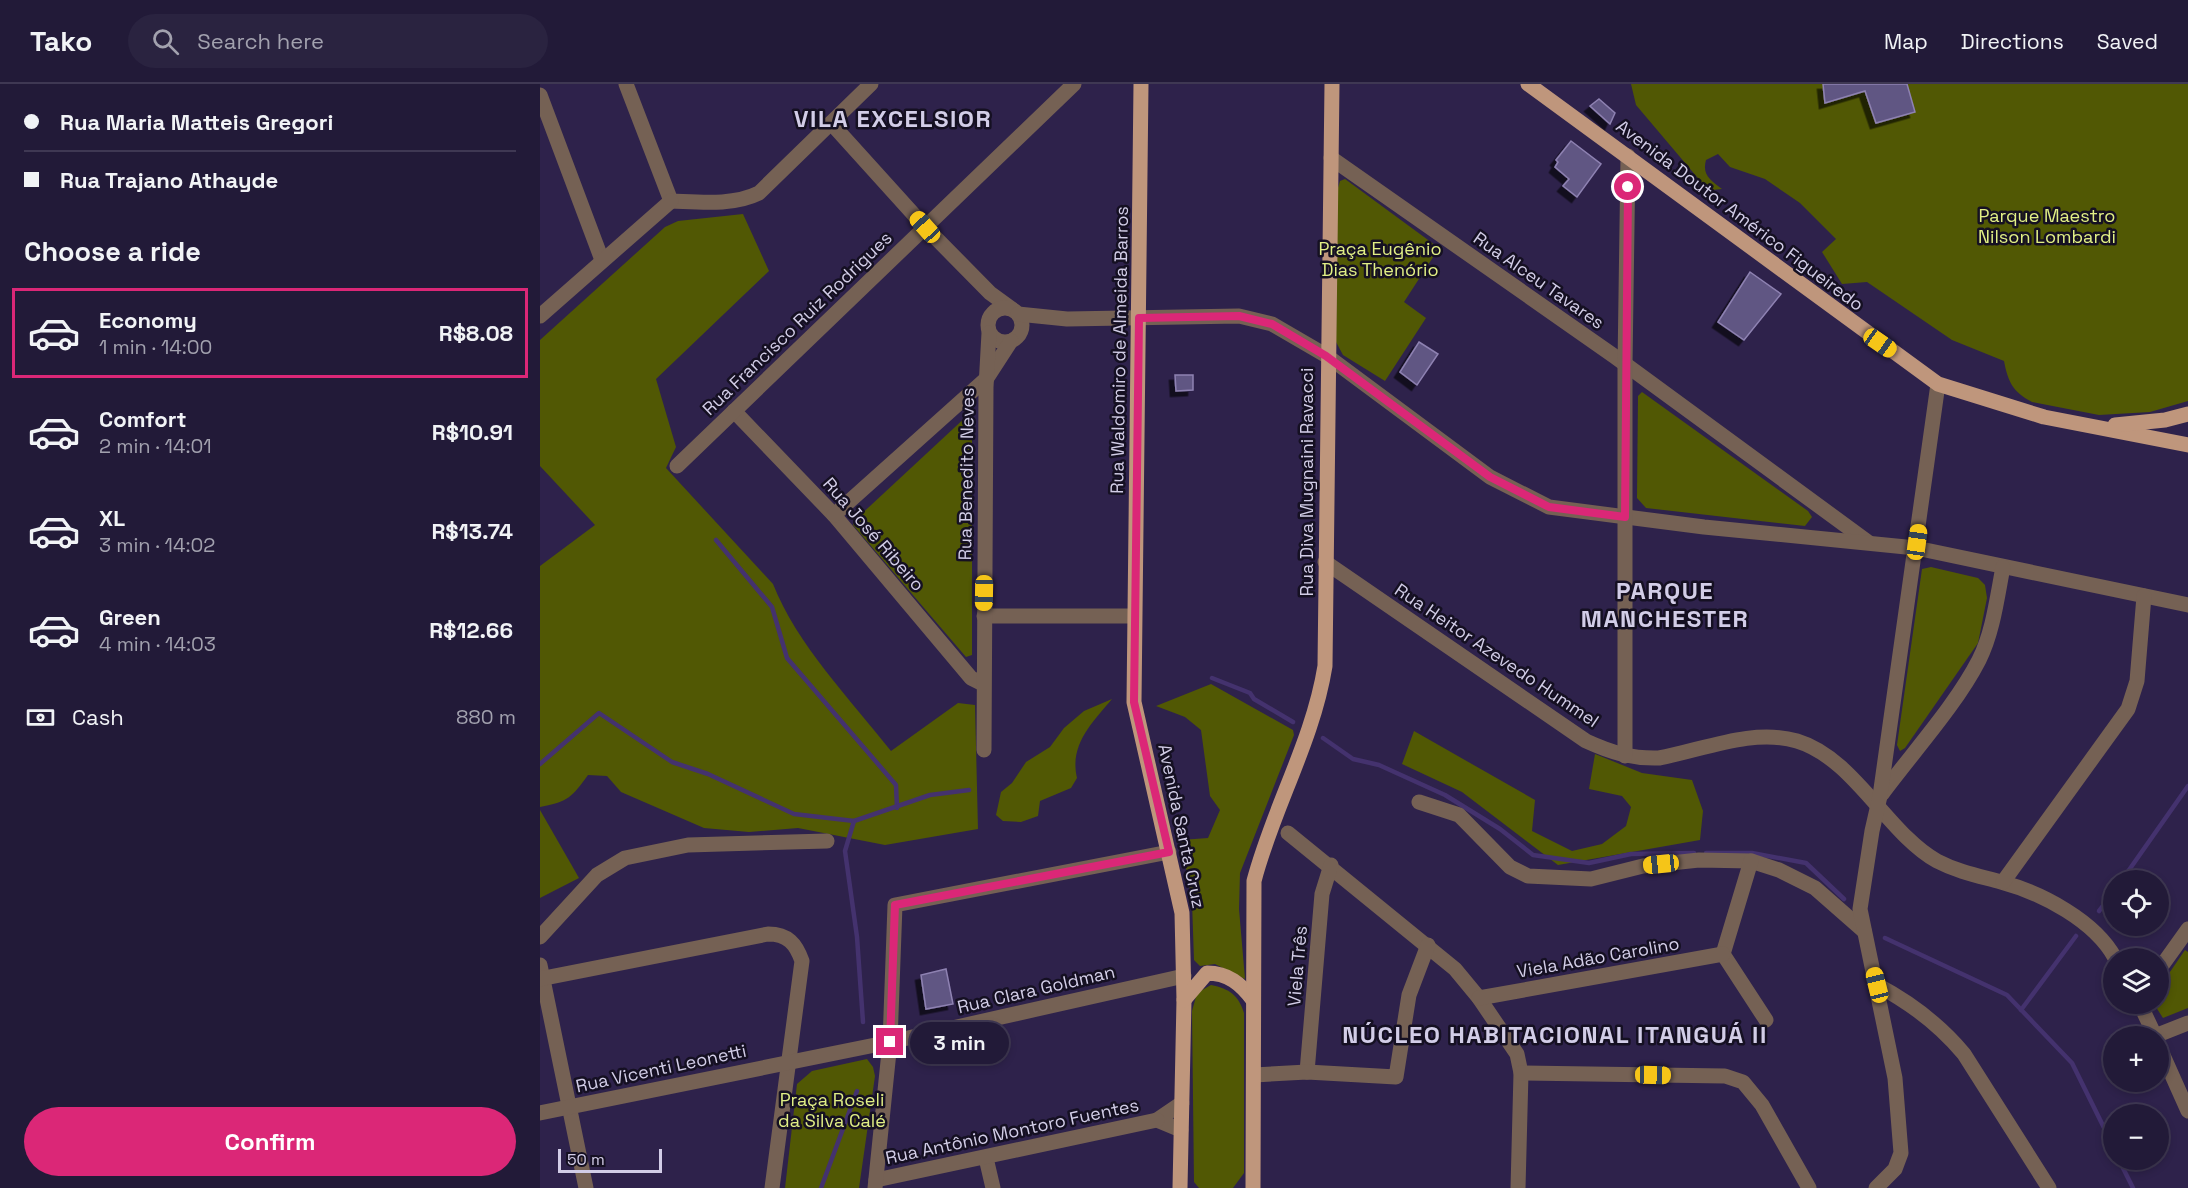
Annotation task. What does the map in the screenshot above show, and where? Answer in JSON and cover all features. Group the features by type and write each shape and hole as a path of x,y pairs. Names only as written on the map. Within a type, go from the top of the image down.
{"main road":[{"name":"Rua Waldomiro de Almeida Barros","path":"1134,616 1141,84"},
{"name":"Rua Diva Mugnaini Ravacci","path":"1253,1000 1254,881 1268,836 1303,748 1321,693 1325,666 1326,356 1332,84"},
{"name":"Avenida Doutor Américo Figueiredo","path":"1528,84 1568,111 1842,316 1938,384 2044,417 2188,445"},
{"path":"1540,84 1568,111"},
{"name":"Avenida Doutor Américo Figueiredo","path":"2100,427 2165,420 2188,414"},
{"name":"Avenida Santa Cruz","path":"1134,616 1134,702 1182,913 1184,976 1182,1184"},
{"path":"1184,1000 1207,973"},
{"path":"1184,976 1216,973 1231,978 1253,1000 1254,1075 1250,1184"}],"street":[{"path":"626,84 671,201"},
{"path":"541,313 671,201 747,199 759,193 872,84"},
{"name":"Rua Francisco Ruiz Rodrigues","path":"676,466 1074,84"},
{"path":"540,95 602,260"},
{"path":"831,123 925,227 974,277 1015,312 1022,329 1011,341 996,340 989,325 1001,308 1015,312 1049,319 1239,316 1255,319 1272,324 1326,356 1490,477 1549,507 1704,527 1916,548 2188,605"},
{"path":"1625,756 1625,365 1628,156"},
{"name":"Rua Alceu Tavares","path":"1331,158 1625,365 1868,542"},
{"path":"1628,187 1641,174 1653,174"},
{"name":"Rua Benedito Neves","path":"974,277 987,300 989,325 984,750"},
{"name":"Rua Benedito Neves","path":"987,378 1011,341"},
{"path":"834,515 987,378"},
{"path":"1876,1188 1895,1169 1901,1153 1895,1078 1860,909 1884,770 1938,384"},
{"name":"Rua José Ribeiro","path":"734,411 834,515 971,678 983,684"},
{"name":"Rua Heitor Azevedo Hummel","path":"1325,562 1586,741 1625,756 1659,758 1760,737 1793,740 1813,746 1878,800 1896,823 1936,860 1972,876 2003,882 2065,909 2110,948"},
{"path":"1878,800 1964,685 1979,659 1990,629 2003,567"},
{"path":"2003,882 2128,709 2137,681 2144,596"},
{"path":"984,616 1134,616"},
{"path":"1864,790 1884,770 1905,763"},
{"path":"1419,802 1459,815 1510,867 1528,876 1591,879 1643,866 1699,860 1751,861 1779,870 1815,888 1863,932"},
{"path":"1872,831 1883,820 1896,823"},
{"path":"1288,833 1331,865 1455,969 1479,998 1517,1054 1521,1073 1518,1188"},
{"path":"540,937 597,875 624,858 688,845 827,840"},
{"path":"875,1184 890,1042 895,905 1169,852"},
{"path":"1751,861 1724,954 1766,1020"},
{"name":"Viela Três","path":"1308,1072 1322,894 1331,865"},
{"path":"586,1188 541,974 768,934 789,939 798,948 802,962 772,1188"},
{"path":"2169,956 2186,935"},
{"path":"1254,1075 1308,1072 1396,1077 1409,995 1428,945"},
{"name":"Viela Adão Carolino","path":"1479,998 1724,954"},
{"name":"Rua Clara Goldman","path":"790,1062 1184,976"},
{"path":"1877,985 1911,1004 1952,1039 1964,1054 2049,1188"},
{"path":"2169,1030 2188,1023"},
{"name":"Rua Vicenti Leonetti","path":"540,1113 790,1062"},
{"path":"2169,1069 2188,1111"},
{"path":"1521,1073 1725,1076 1743,1082 1762,1105 1809,1188"},
{"name":"Rua Antônio Montoro Fuentes","path":"875,1184 1157,1120 1182,1103"},
{"name":"Rua Antônio Montoro Fuentes","path":"1157,1120 1181,1130"},
{"path":"986,1158 993,1188"}],"green space":[{"name":"Parque Maestro Nilson Lombardi","path":"1631,84 2188,84 2188,401 2150,412 2099,415 2032,402 2012,386 2004,361 1952,340 1867,282 1842,284 1822,252 1836,239 1800,203 1765,179 1730,167 1718,154 1706,160 1705,170 1711,180 1722,189 1712,190 1702,183 1636,105"},
{"name":"Praça Eugênio Dias Thenório","path":"1345,179 1439,248 1404,302 1426,318 1385,381 1343,355 1336,342 1337,191 1340,181"},
{"path":"743,214 769,271 656,379 676,447 666,468 773,584 783,607 810,650 891,751 958,703 975,705 978,829 885,845 798,828 749,832 704,828 621,792 607,776 588,775 578,789 568,797 557,803 540,807 540,566 595,525 540,466 540,340 665,227 678,221"},
{"path":"1642,392 1808,511 1812,517 1805,526 1646,508 1637,498 1638,396"},
{"path":"968,415 972,417 972,655 966,657 853,525 855,520"},
{"path":"1931,567 1978,578 1985,585 1987,598 1978,643 1905,748 1900,751 1897,745 1922,569"},
{"path":"1211,684 1293,730 1294,735 1240,873 1239,909 1245,979 1215,964 1200,966 1194,960 1192,902 1181,840 1208,838 1220,810 1210,796 1201,730 1185,717 1156,706"},
{"path":"1112,699 1084,734 1076,755 1077,778 1071,788 1040,801 1038,816 1021,822 1003,821 996,815 1001,792 1012,783 1026,762 1050,747 1064,728 1084,711"},
{"path":"1414,731 1535,800 1532,831 1572,851 1602,844 1626,826 1631,807 1622,796 1589,789 1595,754 1642,773 1692,780 1703,811 1700,840 1558,865 1462,792 1402,764"},
{"path":"540,810 579,878 540,898"},
{"path":"2185,950 2188,952 2188,1008 2163,1018 2160,1014 2169,1014 2169,973"},
{"path":"1211,985 1232,994 1244,1013 1244,1173 1233,1188 1199,1188 1194,1182 1192,1011 1197,993"},
{"name":"Praça Roseli da Silva Calé","path":"867,1059 873,1067 875,1076 859,1188 785,1188 797,1084 812,1071"}],"building":[{"path":"1823,84 1907,84 1915,112 1876,123 1865,91 1825,103"},
{"path":"1599,99 1615,113 1610,124 1590,106"},
{"path":"1571,141 1601,164 1577,197 1563,186 1569,179 1555,167 1558,162 1556,160"},
{"path":"1750,272 1781,294 1744,340 1718,322"},
{"path":"1419,342 1438,354 1417,385 1400,372"},
{"path":"1175,375 1193,375 1193,390 1176,391"},
{"path":"946,969 953,1004 926,1009 921,975"}],"waterway":[{"path":"716,540 772,607 787,658 896,785 897,808"},
{"path":"1212,678 1250,693 1254,699 1293,722"},
{"path":"540,764 599,713 672,762 708,774 794,814 854,821 930,795 969,790"},
{"path":"1323,738 1353,759 1379,765 1445,795 1500,829 1533,855 1589,863 1631,854 1694,853"},
{"path":"2129,870 2188,786"},
{"path":"854,821 845,851 857,937 863,1022"},
{"path":"1706,853 1752,853 1806,863 1844,899"},
{"path":"2099,911 2103,906"},
{"path":"2021,1010 2076,936"},
{"path":"1885,938 2007,995 2072,1063 2103,1126"},
{"path":"821,1188 857,1091"},
{"path":"2124,1170 2133,1188"}],"district":[{"name":"VILA EXCELSIOR","path":"893,118"},
{"name":"PARQUE MANCHESTER","path":"1665,604"},
{"name":"NÚCLEO HABITACIONAL ITANGUÁ II","path":"1555,1034"}],"route":[{"path":"890,1042 895,905 1169,852 1134,702 1139,318 1239,316 1272,324 1326,356 1490,477 1549,507 1625,517 1628,187"}]}
